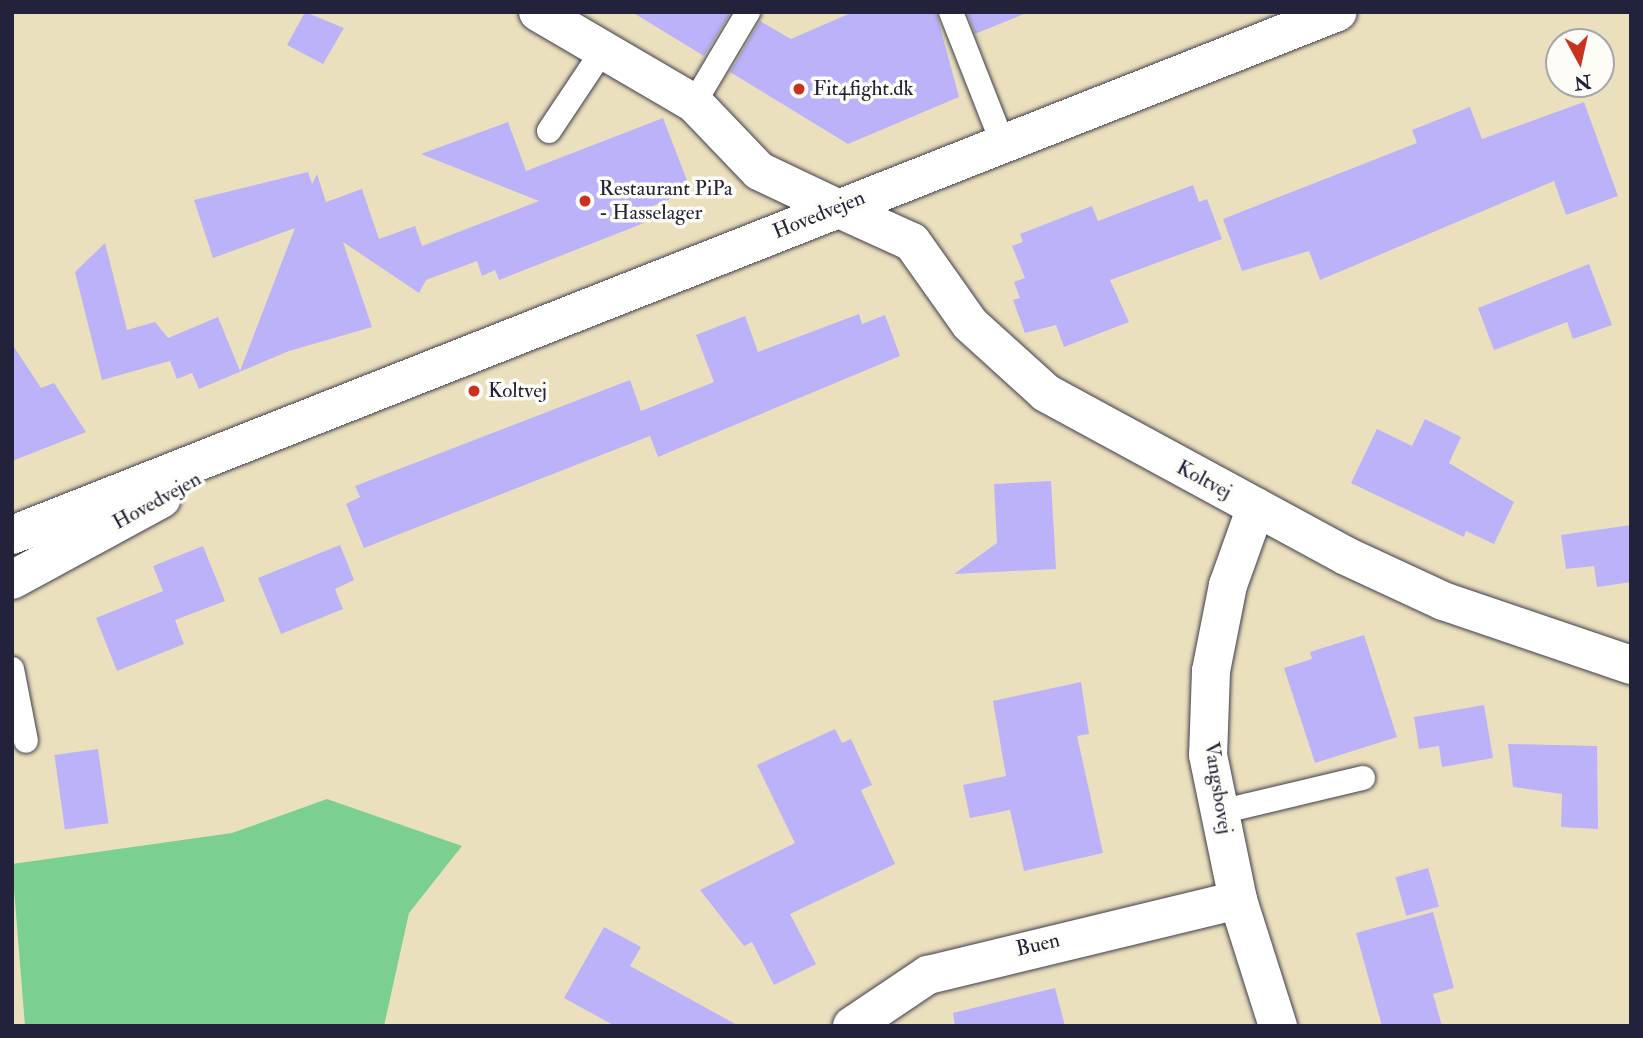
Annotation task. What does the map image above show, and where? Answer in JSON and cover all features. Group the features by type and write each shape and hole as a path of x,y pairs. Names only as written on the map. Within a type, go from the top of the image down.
{"street":[{"name":"Koltvej","path":"538,12 694,103 759,171 912,242 970,324 1046,393 1256,507 1443,601 1631,665"},
{"name":"Hovedvejen","path":"12,535 1338,12"},
{"name":"Hovedvejen","path":"12,580 301,422"},
{"name":"Vangsbovej","path":"1256,507 1228,585 1211,671 1208,755 1238,900 1278,1026"},
{"name":"Buen","path":"852,1026 928,975 1238,900"}],"lane":[{"path":"694,103 748,12"},
{"path":"951,12 1003,144"},
{"path":"549,131 603,50"},
{"path":"12,669 26,741"},
{"path":"1220,812 1363,778"}],"green space":[{"path":"327,799 462,846 409,913 384,1026 25,1026 12,864 232,833"}],"building":[{"path":"305,12 344,28 323,64 287,45"},
{"path":"632,12 731,12 704,56"},
{"path":"853,12 936,12 959,97 848,144 730,72 760,21 791,39"},
{"path":"967,12 1024,12 1024,14 975,34"},
{"path":"1584,102 1618,196 1566,215 1554,181 1320,280 1309,251 1242,271 1223,219 1417,143 1412,130 1470,107 1482,139"},
{"path":"663,118 691,191 639,211 644,223 499,280 495,270 482,276 477,261 426,280 419,293 343,242 372,327 289,351 199,389 192,373 177,379 170,361 102,380 75,272 105,243 127,330 155,322 168,338 218,317 240,371 295,228 213,258 194,200 308,172 312,184 317,174 326,202 362,189 379,239 415,226 422,246 539,201 421,154 508,122 526,171"},
{"path":"1193,185 1199,202 1207,199 1222,239 1110,280 1129,322 1064,347 1056,325 1025,333 1013,300 1020,298 1014,282 1025,278 1012,246 1023,242 1020,234 1092,206 1098,221"},
{"path":"1589,264 1612,325 1573,339 1567,322 1494,350 1478,308"},
{"path":"859,314 862,324 885,315 900,356 658,457 650,436 364,548 346,504 360,497 355,486 630,380 641,411 714,382 696,335 745,316 758,352"},
{"path":"12,344 41,388 54,383 86,432 12,461"},
{"path":"1425,419 1461,437 1449,463 1514,502 1494,544 1466,531 1464,537 1351,483 1377,429 1412,446"},
{"path":"1051,481 1056,569 954,574 997,543 994,484"},
{"path":"1631,525 1631,582 1597,587 1594,566 1566,569 1561,535"},
{"path":"340,545 354,580 335,589 343,609 281,634 258,578"},
{"path":"203,546 225,601 175,620 184,644 117,671 96,618 163,591 153,566"},
{"path":"1364,635 1397,737 1315,763 1284,668 1312,659 1310,652"},
{"path":"1081,682 1089,734 1077,736 1103,853 1024,871 1010,810 970,818 963,785 1006,776 993,701"},
{"path":"1484,705 1493,758 1442,767 1439,746 1419,749 1414,717"},
{"path":"835,729 842,743 851,739 872,785 861,790 895,864 790,914 816,964 774,985 752,942 744,946 700,890 795,843 757,765"},
{"path":"1508,744 1597,746 1598,829 1561,827 1562,794 1513,787"},
{"path":"98,749 108,823 65,829 54,755"},
{"path":"1428,868 1439,906 1406,916 1395,877"},
{"path":"1433,912 1454,988 1433,994 1442,1026 1382,1026 1356,933"},
{"path":"604,927 641,947 630,966 739,1026 615,1026 564,998"},
{"path":"1055,988 1065,1026 955,1026 953,1013"}],"place":[{"name":"Fit4fight.dk","path":"799,89"},
{"name":"Restaurant PiPa - Hasselager","path":"585,201"},
{"name":"Koltvej","path":"474,391"}]}
